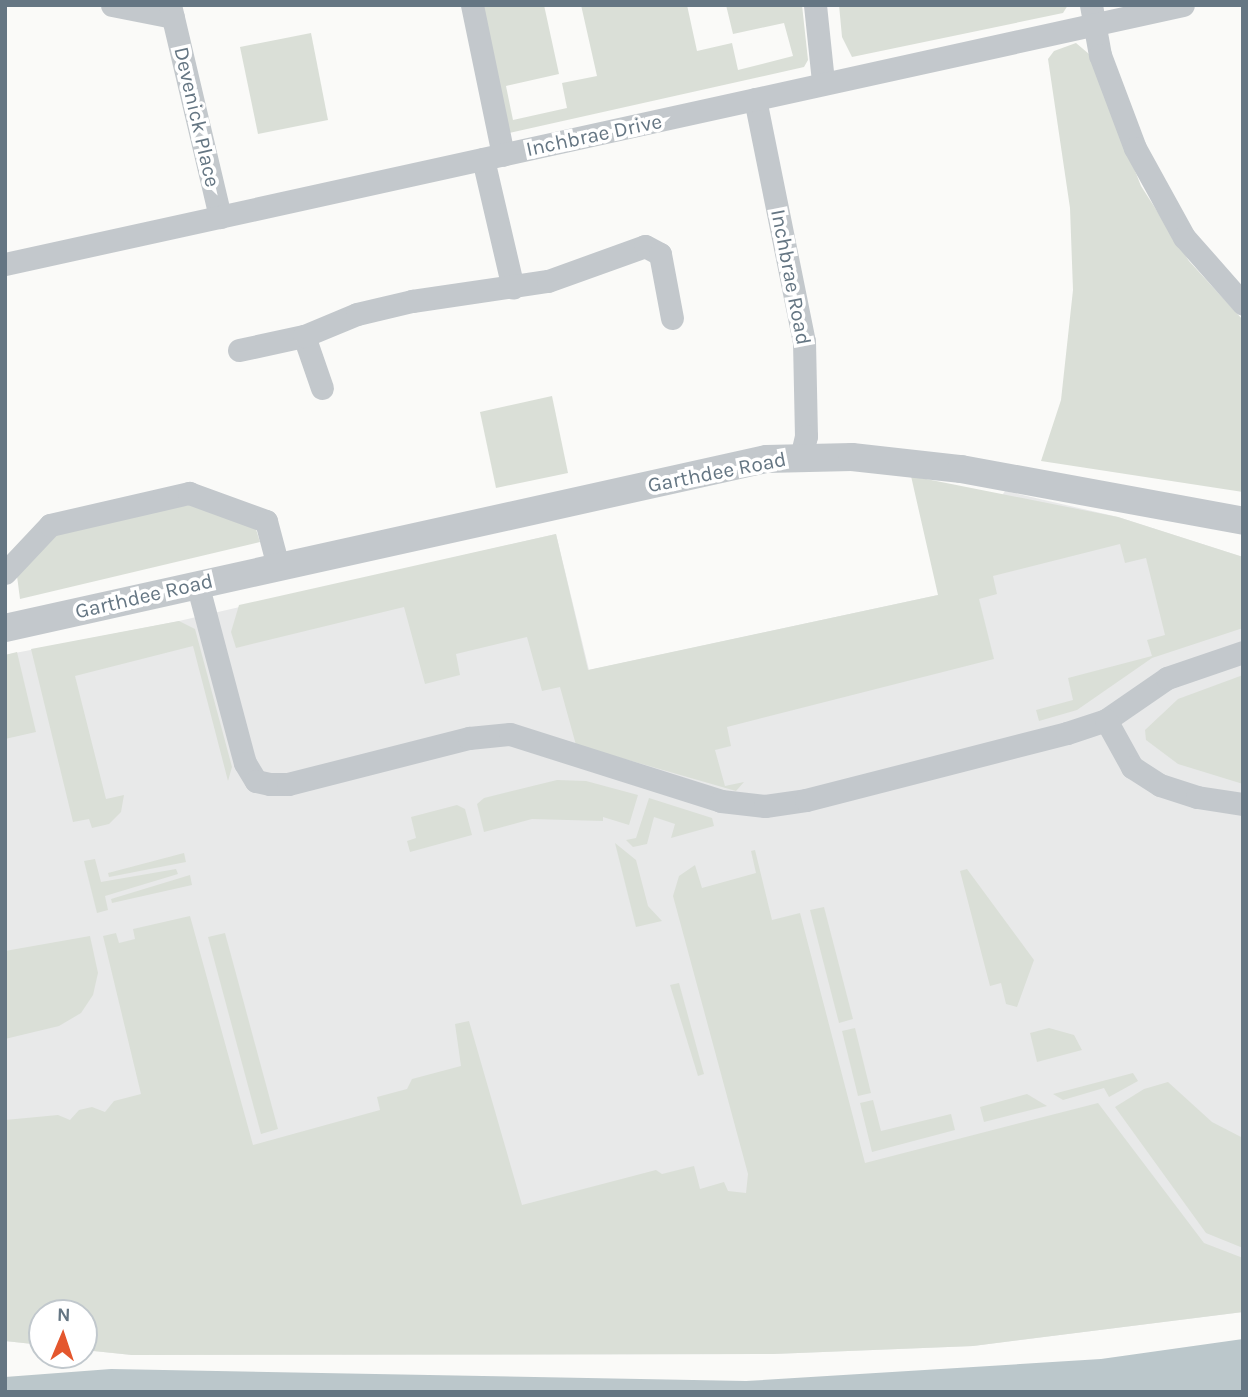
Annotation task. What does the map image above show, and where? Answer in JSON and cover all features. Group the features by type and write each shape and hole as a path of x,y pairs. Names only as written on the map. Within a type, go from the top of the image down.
{"street":[{"name":"Devenick Place","path":"112,5 172,11 220,217"},
{"path":"472,5 513,288"},
{"path":"815,5 823,81"},
{"name":"Inchbrae Drive","path":"5,264 755,99 1093,16 1183,5"},
{"path":"1093,16 1112,92 1151,180 1184,237 1243,304"},
{"name":"Inchbrae Road","path":"755,99 804,341 806,436 801,457"},
{"path":"239,350 304,336 357,314 412,300 548,281 645,246 660,254 672,318"},
{"path":"304,336 322,388"},
{"name":"Garthdee Road","path":"7,621 278,566 766,458 852,457 961,468 1243,521"},
{"path":"5,573 50,525 189,493 267,521 278,566"},
{"path":"197,583 245,763 256,781 270,784 288,784 469,738 510,734 721,801 765,806 806,800 1106,720 1167,678 1243,652"},
{"path":"1106,720 1132,767 1160,785 1197,797 1243,804"}],"shaded area":[{"path":"476,5 544,5 559,74 506,86 513,120 567,108 562,83 597,76 581,5 687,5 697,51 732,43 738,70 793,56 784,23 733,34 726,5 802,5 808,60 804,67 505,134"},
{"path":"839,5 1068,5 1063,13 852,57 842,37"},
{"path":"311,33 328,120 258,134 240,47"},
{"path":"1076,43 1089,54 1141,186 1189,261 1243,320 1243,492 1041,461 1061,400 1073,290 1070,208 1048,59 1054,51"},
{"path":"552,396 568,473 496,488 480,412"},
{"path":"911,476 1118,517 1243,557 1243,628 1152,658 1077,710 1039,721 1036,710 1073,700 1068,678 1152,656 1147,640 1165,635 1146,558 1125,563 1120,544 993,576 997,594 979,599 994,659 727,727 731,746 715,750 725,786 744,782 736,791 576,745 560,687 542,691 527,637 456,654 460,675 425,684 404,607 236,648 231,632 239,605 556,534 588,670 938,595"},
{"path":"1005,491 1118,517 1243,557 1243,1312 973,1346 773,1354 132,1355 98,1351 98,1299 28,1299 28,1343 5,1341 5,655 179,621 556,534 589,670 938,595"},
{"path":"193,504 255,526 260,542 20,599 17,576 56,531"},
{"path":"179,621 195,629 232,767 228,781 193,646 75,676 106,799 124,795 121,812 109,824 92,828 89,819 73,822 31,649"},
{"path":"17,652 36,732 5,739 5,655"},
{"path":"1243,675 1243,784 1178,764 1146,740 1145,730 1178,699"},
{"path":"557,780 586,781 638,795 629,825 603,817 603,821 532,819 484,832 477,804 484,798"},
{"path":"649,798 712,818 714,826 671,838 675,824 654,817 647,844 633,847 626,840 636,838"},
{"path":"457,805 465,809 472,835 410,852 407,841 416,838 411,817"},
{"path":"615,843 636,860 648,906 662,921 636,927"},
{"path":"755,850 772,920 800,913 865,1163 1098,1103 1204,1243 1243,1258 1243,1312 973,1346 773,1354 132,1355 98,1351 98,1299 28,1299 28,1343 5,1341 5,1120 58,1115 70,1120 79,1110 92,1107 105,1112 114,1101 141,1094 103,936 116,933 119,943 135,939 133,929 190,916 253,1145 380,1110 377,1097 407,1089 412,1079 461,1066 455,1024 469,1021 522,1205 656,1170 662,1174 694,1166 700,1189 724,1182 728,1191 746,1193 748,1174 673,896 679,876 695,865 702,888 756,873 751,851"},
{"path":"184,853 186,862 109,877 108,873"},
{"path":"95,859 101,882 176,869 178,874 105,896 108,910 97,913 84,861"},
{"path":"967,869 1034,960 1017,1007 1006,1004 1001,983 990,986 960,871"},
{"path":"190,875 192,885 112,903 111,899"},
{"path":"824,907 853,1019 839,1023 810,910"},
{"path":"225,933 278,1129 261,1134 208,937"},
{"path":"90,936 98,973 93,995 81,1013 59,1026 5,1039 5,951"},
{"path":"679,983 704,1074 698,1076 670,985"},
{"path":"855,1028 871,1093 858,1096 842,1031"},
{"path":"1049,1028 1074,1035 1082,1050 1037,1062 1030,1033"},
{"path":"1133,1073 1138,1081 1109,1097 1104,1088 1063,1100 1053,1094"},
{"path":"1168,1082 1212,1122 1243,1138 1243,1248 1206,1233 1115,1107 1144,1089"},
{"path":"1027,1094 1047,1106 984,1122 980,1107"},
{"path":"873,1100 881,1131 951,1114 955,1130 872,1152 860,1103"},
{"path":"1243,1339 1243,1392 5,1392 5,1377 111,1369 746,1381 1101,1359"}]}
